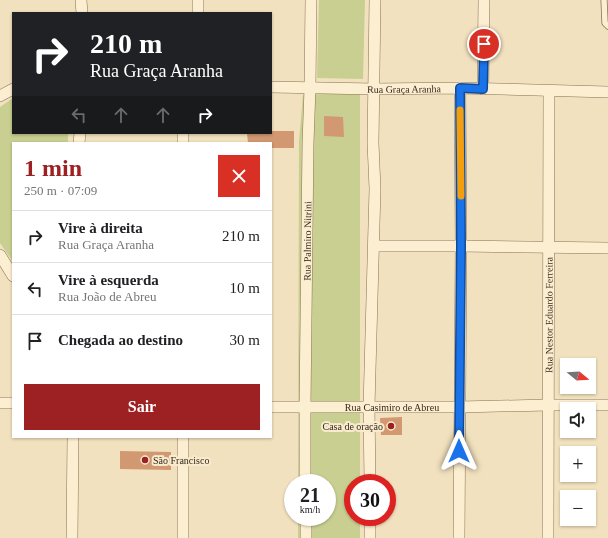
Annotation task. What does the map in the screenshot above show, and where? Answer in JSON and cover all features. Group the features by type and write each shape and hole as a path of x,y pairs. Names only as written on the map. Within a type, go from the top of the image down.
{"street":[{"path":"82,0 82,12"},
{"path":"198,0 198,12"},
{"name":"Rua Palmiro Nitrini","path":"305,474 311,0"},
{"path":"370,474 369,407 374,246 375,0"},
{"path":"483,89 484,0"},
{"name":"Rua Graça Aranha","path":"272,87 374,89 460,88 608,92"},
{"path":"459,538 461,246 460,88"},
{"path":"1,93 12,89"},
{"name":"Rua Nestor Eduardo Ferreira","path":"548,538 549,91"},
{"path":"374,246 608,248"},
{"path":"0,255 12,274"},
{"path":"0,403 12,403"},
{"name":"Rua Casimiro de Abreu","path":"272,406 460,407 608,405"},
{"path":"72,538 73,438"},
{"path":"183,438 183,538"},
{"path":"306,526 306,538"},
{"path":"370,526 370,538"}],"lane":[{"path":"604,0 606,23 608,26"}],"green space":[{"path":"319,0 365,0 363,79 317,78"},
{"path":"360,92 360,474 344,474 344,526 360,526 360,538 298,538 298,526 336,526 336,474 298,474 299,141 303,95"},
{"path":"12,99 12,134 68,134 68,142 12,142 12,261 0,243 0,107"}],"building":[{"path":"324,116 343,117 344,137 324,136"},
{"path":"272,131 294,131 294,148 272,148 272,142 248,142 247,134 272,134"},
{"name":"Casa de oração","path":"402,417 402,435 381,435 380,418"},
{"name":"São Francisco","path":"120,451 171,452 171,470 120,469"}],"slow traffic":[{"path":"460,110 461,196"}],"place":[{"name":"Casa de oração","path":"391,426"},
{"name":"São Francisco","path":"145,460"}],"route":[{"path":"459,451 461,246 460,88 483,89 484,44"}]}
